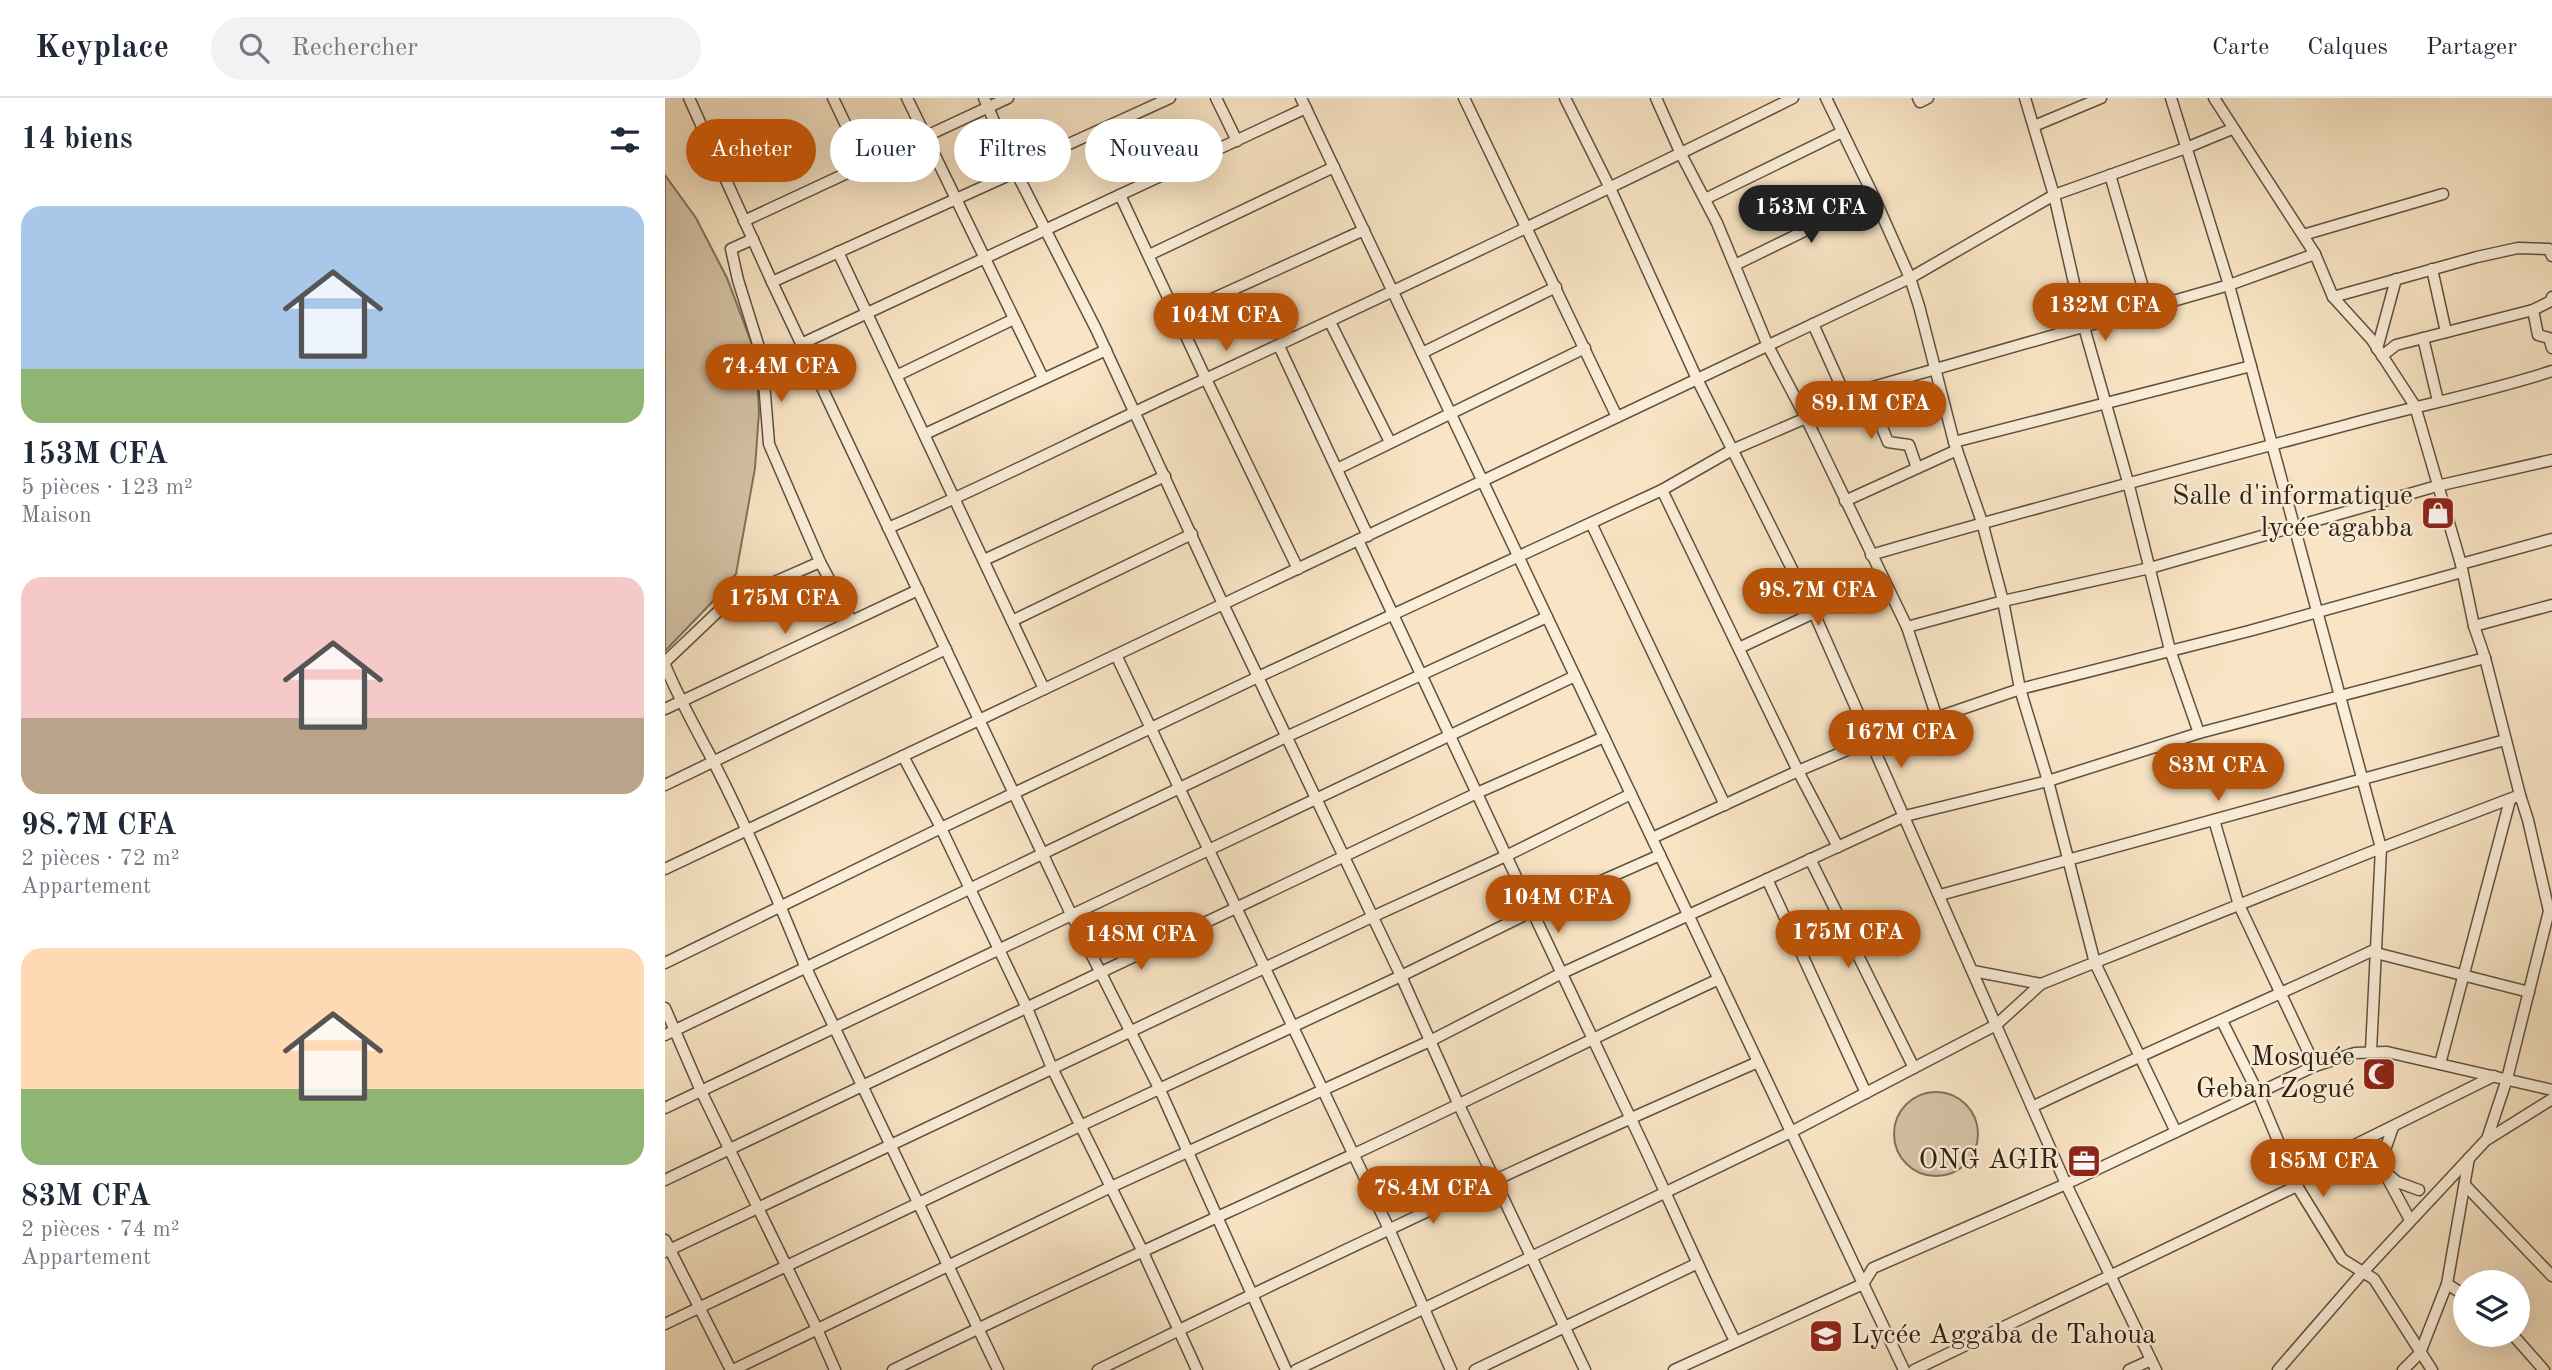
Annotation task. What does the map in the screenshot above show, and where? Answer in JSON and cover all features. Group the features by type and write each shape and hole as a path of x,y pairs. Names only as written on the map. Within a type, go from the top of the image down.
{"street":[{"path":"689,98 772,282 1042,853 1160,1090 1286,1370"},
{"path":"834,98 844,119"},
{"path":"907,98 917,119"},
{"path":"940,128 986,103 1008,98"},
{"path":"1071,144 1170,98"},
{"path":"1216,98 1237,141"},
{"path":"1301,98 1904,1370"},
{"path":"1464,98 1617,417"},
{"path":"1565,98 1610,188 1697,379 1814,613 2066,1184 2155,1370"},
{"path":"1656,98 1735,265 1768,346 1806,418 1907,627 1937,718"},
{"path":"888,528 955,500 1135,412 1330,322 1793,98"},
{"path":"1826,98 1910,278 1955,446 1982,522 2003,601 2020,689 2048,781 2095,962 2176,1132"},
{"path":"1918,98 1920,102 1928,98"},
{"path":"2025,98 2054,195 2084,327 2128,482 2170,650 2199,733"},
{"path":"2034,126 2100,98"},
{"path":"2171,98 2229,285 2381,848 2371,1051"},
{"path":"2214,98 2315,254 2333,297 2372,340 2415,406 2462,568 2474,626 2485,658 2505,740 2515,798 2528,820 2549,911 2507,1079 2487,1139"},
{"path":"801,344 1306,108"},
{"path":"665,869 1910,278 2054,195 2186,148 2232,128"},
{"path":"1705,199 1842,132"},
{"path":"940,166 1043,378"},
{"path":"1149,255 1334,167"},
{"path":"2111,176 2149,308"},
{"path":"744,221 830,179"},
{"path":"772,282 991,182"},
{"path":"1021,182 1106,350 1585,1370"},
{"path":"2303,235 2443,194"},
{"path":"1120,195 1298,569"},
{"path":"1735,265 1874,197"},
{"path":"1177,315 1364,230"},
{"path":"753,239 731,249 762,357 769,444 820,562 851,620"},
{"path":"2333,297 2518,248 2550,249 2552,256"},
{"path":"838,252 1044,689"},
{"path":"1813,324 1845,395 2229,285 2315,254"},
{"path":"2432,270 2446,332"},
{"path":"2379,353 2396,279"},
{"path":"1422,353 1556,287"},
{"path":"2379,353 2396,345 2533,310 2551,301 2552,297"},
{"path":"2533,310 2538,335 2549,338 2552,348"},
{"path":"898,375 1014,319"},
{"path":"1330,322 1390,442"},
{"path":"2423,338 2438,401"},
{"path":"1279,346 1337,469 1420,674 1508,855 1531,912 1630,1118 1696,1264 1735,1341"},
{"path":"1337,469 1585,348"},
{"path":"925,434 1106,350"},
{"path":"1846,500 1917,468 1955,446 2106,402 2251,366"},
{"path":"1871,555 2128,482 2415,406 2501,387 2552,371"},
{"path":"1866,389 1888,442 1909,445 1917,468"},
{"path":"665,963 1258,677 1662,490 1732,450 1806,418"},
{"path":"1907,627 2003,601 2150,568 2437,486 2552,460"},
{"path":"984,560 1165,476"},
{"path":"1662,490 1798,771 1838,847"},
{"path":"1591,523 1725,804"},
{"path":"1013,621 1192,534"},
{"path":"1652,838 1871,740 2020,689 2318,611 2552,539"},
{"path":"820,562 727,603 665,663 680,702 713,762 781,906 805,966 998,1370"},
{"path":"1739,648 1884,580"},
{"path":"665,709 918,590"},
{"path":"2474,626 2552,605"},
{"path":"665,1035 1286,737 1547,617"},
{"path":"665,785 946,649"},
{"path":"1116,655 1389,1229 1451,1370"},
{"path":"1631,794 1508,855 757,1209 667,1248 732,1370 1111,1187 1432,1040 1560,974 1905,816 2048,781 2199,733 2485,658"},
{"path":"665,1108 1575,676"},
{"path":"665,1180 1477,793 1604,737"},
{"path":"1940,895 2505,740"},
{"path":"903,756 941,828 1026,1006 1052,1068 1142,1250 1196,1370"},
{"path":"1296,1370 1791,1132 1996,1025 2041,984 2381,848 2515,798"},
{"path":"2440,1064 2515,798"},
{"path":"2214,820 2239,905 2315,1066"},
{"path":"665,1324 1531,912 1660,855"},
{"path":"1810,859 1914,1068"},
{"path":"1767,879 1866,1093"},
{"path":"2032,1107 2140,1055 2223,1021 2376,951 2529,992"},
{"path":"1973,971 2041,984"},
{"path":"893,1370 1719,979"},
{"path":"665,1008 728,1149 835,1370"},
{"path":"2223,1021 2258,1093 2297,1185 2342,1259 2374,1279 2431,1370"},
{"path":"1674,1370 1863,1284 1874,1268 2066,1184 2315,1066 2355,1053 2387,1052 2552,1090"},
{"path":"1098,1370 1389,1229 1758,1062"},
{"path":"1914,1370 2297,1185 2304,1170 2494,1076"},
{"path":"2278,1370 2410,1220 2487,1139 2552,1099"},
{"path":"2393,1127 2380,1164 2410,1220"},
{"path":"2403,1370 2420,1353 2447,1284 2469,1158"},
{"path":"2383,1170 2397,1182 2419,1190"},
{"path":"2465,1185 2552,1276"},
{"path":"1475,1370 1696,1264"},
{"path":"2447,1284 2453,1288"},
{"path":"2524,1347 2544,1370"},
{"path":"2129,1370 2151,1360"}],"shaded area":[{"path":"665,175 696,218 727,278 756,355 759,412 755,468 736,574 665,651"},
{"path":"1936,1092 1959,1099 1971,1111 1978,1134 1971,1157 1959,1169 1936,1176 1913,1169 1901,1157 1894,1134 1901,1111 1913,1099"}],"place":[{"name":"Salle d'informatique lycée agabba","path":"2438,513"},
{"name":"Mosquée Geban Zogué","path":"2379,1074"},
{"name":"ONG AGIR","path":"2084,1161"},
{"name":"Lycée Aggaba de Tahoua","path":"1826,1336"}]}
